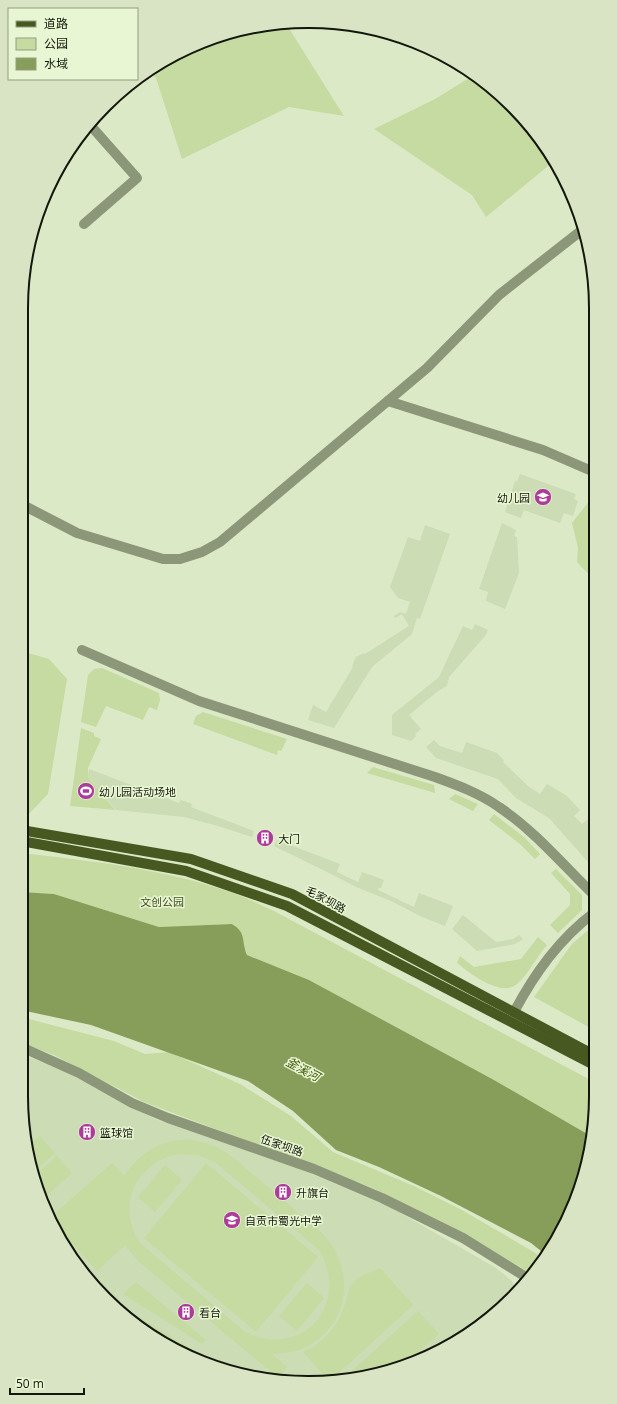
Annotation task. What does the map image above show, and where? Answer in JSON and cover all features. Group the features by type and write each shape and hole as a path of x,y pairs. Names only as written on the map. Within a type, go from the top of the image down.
{"main road":[{"name":"毛家坝路","path":"28,831 191,859 292,894 589,1052"},
{"path":"28,842 186,871 287,906 589,1062"}],"street":[{"path":"84,224 137,178 94,129"},
{"path":"28,508 77,534 163,559 180,559 202,552 220,542 427,368 485,307 578,233"},
{"path":"388,401 543,450 589,470"},
{"path":"82,650 199,701 435,777 470,790 498,806 525,826 589,890"},
{"path":"514,1012 529,985 550,954 569,934 589,917"},
{"name":"伍家坝路","path":"28,1050 79,1073 132,1103 168,1118 314,1169 406,1209 463,1238 523,1275"}],"shaded area":[{"name":"幼儿园","path":"520,474 576,494 574,499 578,501 573,516 564,513 560,523 524,510 521,518 505,512 515,481 517,482"},
{"path":"502,523 516,530 514,536 517,537 519,573 505,609 486,601 488,592 479,589"},
{"path":"425,525 450,534 420,619 417,618 412,634 372,667 334,728 308,720 313,705 326,712 353,667 352,666 356,657 364,653 365,654 409,626 402,614 395,618 394,616 400,612 406,614 410,602 398,598 390,587 408,537 420,541"},
{"path":"475,624 488,630 485,636 449,677 447,686 438,691 409,715 421,729 415,734 416,736 411,741 392,735 392,715 439,677 463,626 472,630"},
{"path":"434,740 440,746 462,753 466,742 497,753 504,760 503,762 528,786 540,794 547,784 567,796 580,810 574,816 582,824 589,818 589,863 549,818 516,798 498,779 436,758 426,747"},
{"path":"89,769 179,803 181,800 192,804 191,807 254,831 252,837 184,817 116,810 88,777"},
{"path":"277,840 340,864 335,876 274,846"},
{"path":"337,872 358,882 362,872 384,880 381,888 378,890 414,907 419,893 453,906 445,926 422,917 391,901 356,887 335,876"},
{"path":"463,915 496,942 513,939 519,935 523,939 515,944 477,951 452,929"},
{"name":"自贡市蜀光中学","path":"28,1057 71,1074 155,1119 297,1168 385,1204 496,1268 512,1281 513,1287 479,1318 464,1329 433,1347 399,1361 363,1371 345,1374 308,1376 272,1374 254,1371 218,1361 184,1347 153,1329 110,1294 75,1251 57,1220 43,1186 33,1150 30,1132 28,1096"}],"green space":[{"path":"289,29 344,116 289,107 182,159 156,78 153,75 201,49 254,33"},
{"path":"469,78 507,110 531,138 549,165 486,217 472,195 374,129 435,99"},
{"path":"589,501 589,575 577,562 578,548 572,523"},
{"path":"28,653 49,659 67,679 48,794 28,815"},
{"path":"102,668 159,693 160,700 157,710 149,707 143,720 106,706 96,727 81,722 88,675 94,669"},
{"path":"203,712 287,739 281,751 278,750 277,755 193,724 196,716"},
{"name":"幼儿园活动场地","path":"81,728 94,733 94,736 101,739 88,768 88,777 115,810 70,806"},
{"path":"373,767 434,785 435,793 367,773"},
{"path":"455,794 478,804 473,811 449,799"},
{"path":"494,814 525,838 540,854 535,859 520,844 489,820"},
{"name":"文创公园","path":"28,854 75,859 155,872 207,885 249,899 589,1079 587,1134 494,1080 309,980 247,955 233,924 159,927 54,894 28,892"},
{"path":"556,869 582,895 582,910 558,933 550,925 570,905 570,894 551,873"},
{"path":"589,929 589,1027 534,997 572,944"},
{"path":"538,937 547,945 521,980 511,988 495,986 477,978 457,963 460,956 474,967 521,959"},
{"path":"28,1019 114,1041 145,1054 169,1052 240,1084 291,1116 333,1152 414,1186 462,1210 539,1255 527,1271 478,1242 373,1188 144,1102 54,1055 28,1046"},
{"path":"40,1136 55,1153 38,1168 33,1150 32,1143"},
{"path":"190,1139 215,1146 230,1155 321,1232 333,1246 340,1262 344,1279 343,1296 339,1312 331,1326 318,1339 302,1349 287,1353 272,1354 287,1367 281,1374 273,1374 138,1261 125,1245 97,1271 67,1237 57,1220 54,1214 112,1163 124,1176 144,1154 170,1142","holes":["178,1154 198,1155 215,1162 319,1250 328,1271 329,1290 325,1308 315,1322 301,1333 284,1339 265,1338 244,1331 140,1243 133,1229 129,1214 130,1201 134,1188 141,1176 151,1166 163,1159"]},
{"path":"57,1156 72,1173 47,1196 39,1172"},
{"path":"206,1163 318,1257 256,1332 144,1238"},
{"path":"165,1165 182,1180 155,1212 138,1197"},
{"path":"380,1268 413,1305 337,1374 324,1375 303,1352 325,1338 336,1324 350,1288 357,1279"},
{"path":"136,1282 206,1340 202,1344 123,1294"},
{"path":"307,1283 324,1298 297,1331 279,1316"},
{"path":"418,1311 439,1334 415,1356 363,1371 349,1373"},
{"path":"133,1313 198,1354 153,1329"}],"water":[{"name":"釜溪河","path":"28,892 54,894 159,927 232,924 237,927 242,934 247,955 309,980 494,1080 587,1134 584,1150 568,1203 542,1252 531,1243 441,1196 379,1167 336,1150 293,1111 248,1081 91,1025 28,1012"}],"place":[{"name":"幼儿园","path":"543,497"},
{"name":"幼儿园活动场地","path":"86,791"},
{"name":"大门","path":"265,838"},
{"name":"篮球馆","path":"87,1132"},
{"name":"升旗台","path":"283,1192"},
{"name":"自贡市蜀光中学","path":"232,1220"},
{"name":"看台","path":"186,1312"}]}
